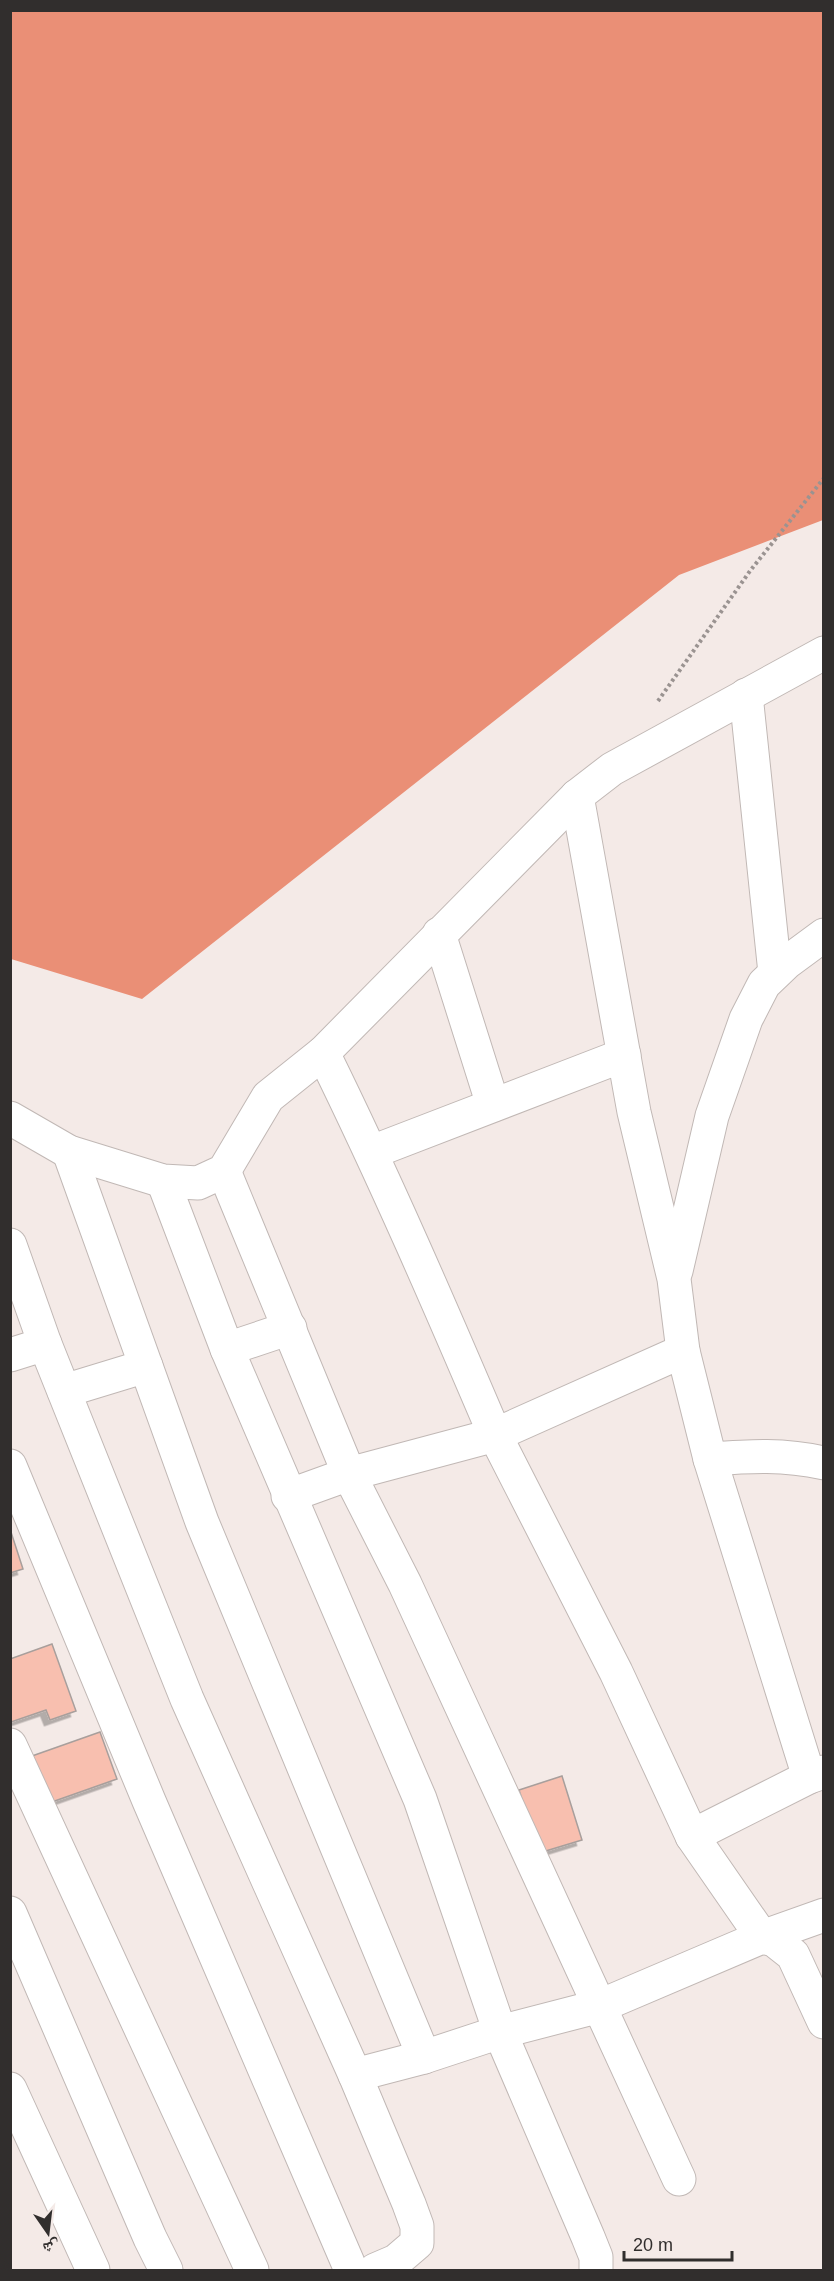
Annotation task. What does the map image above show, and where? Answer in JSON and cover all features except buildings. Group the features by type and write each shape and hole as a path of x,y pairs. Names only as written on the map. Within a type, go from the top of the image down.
{"street":[{"path":"10,1118 69,1152 163,1181 198,1183 224,1171 268,1097 323,1053 577,796 612,769 824,653"},
{"path":"746,694 775,973"},
{"path":"577,796 634,1112 674,1279 683,1351 710,1459 816,1775 692,1836"},
{"path":"439,934 493,1105"},
{"path":"674,1279 712,1116 746,1019 764,984 786,963 824,935"},
{"path":"323,1053 372,1152 426,1271 495,1435 616,1672 692,1836 762,1937 774,1940 793,1955 824,2022"},
{"path":"372,1152 624,1055"},
{"path":"69,1152 202,1522 424,2057"},
{"path":"224,1171 349,1474 405,1584 679,2179"},
{"path":"163,1181 227,1349 288,1496 420,1799 500,2032 588,2237 596,2257 596,2271"},
{"path":"10,1245 45,1344 187,1699 355,2075 417,2226 417,2243 396,2261 375,2271"},
{"path":"227,1349 290,1328"},
{"path":"10,1355 45,1344"},
{"path":"288,1496 349,1474 495,1435 683,1351"},
{"path":"64,1391 146,1366"},
{"path":"710,1459 755,1455 786,1456 824,1463"},
{"path":"10,1466 149,1801 351,2271"},
{"path":"10,1745 252,2271"},
{"path":"10,1913 166,2271"},
{"path":"355,2075 424,2057 500,2032 600,2006 762,1937 824,1915"},
{"path":"10,2089 93,2271"}],"path":[{"path":"658,703 750,571 824,478"}],"shaded area":[{"path":"10,11 823,11 823,520 679,575 142,999 11,959"}]}
